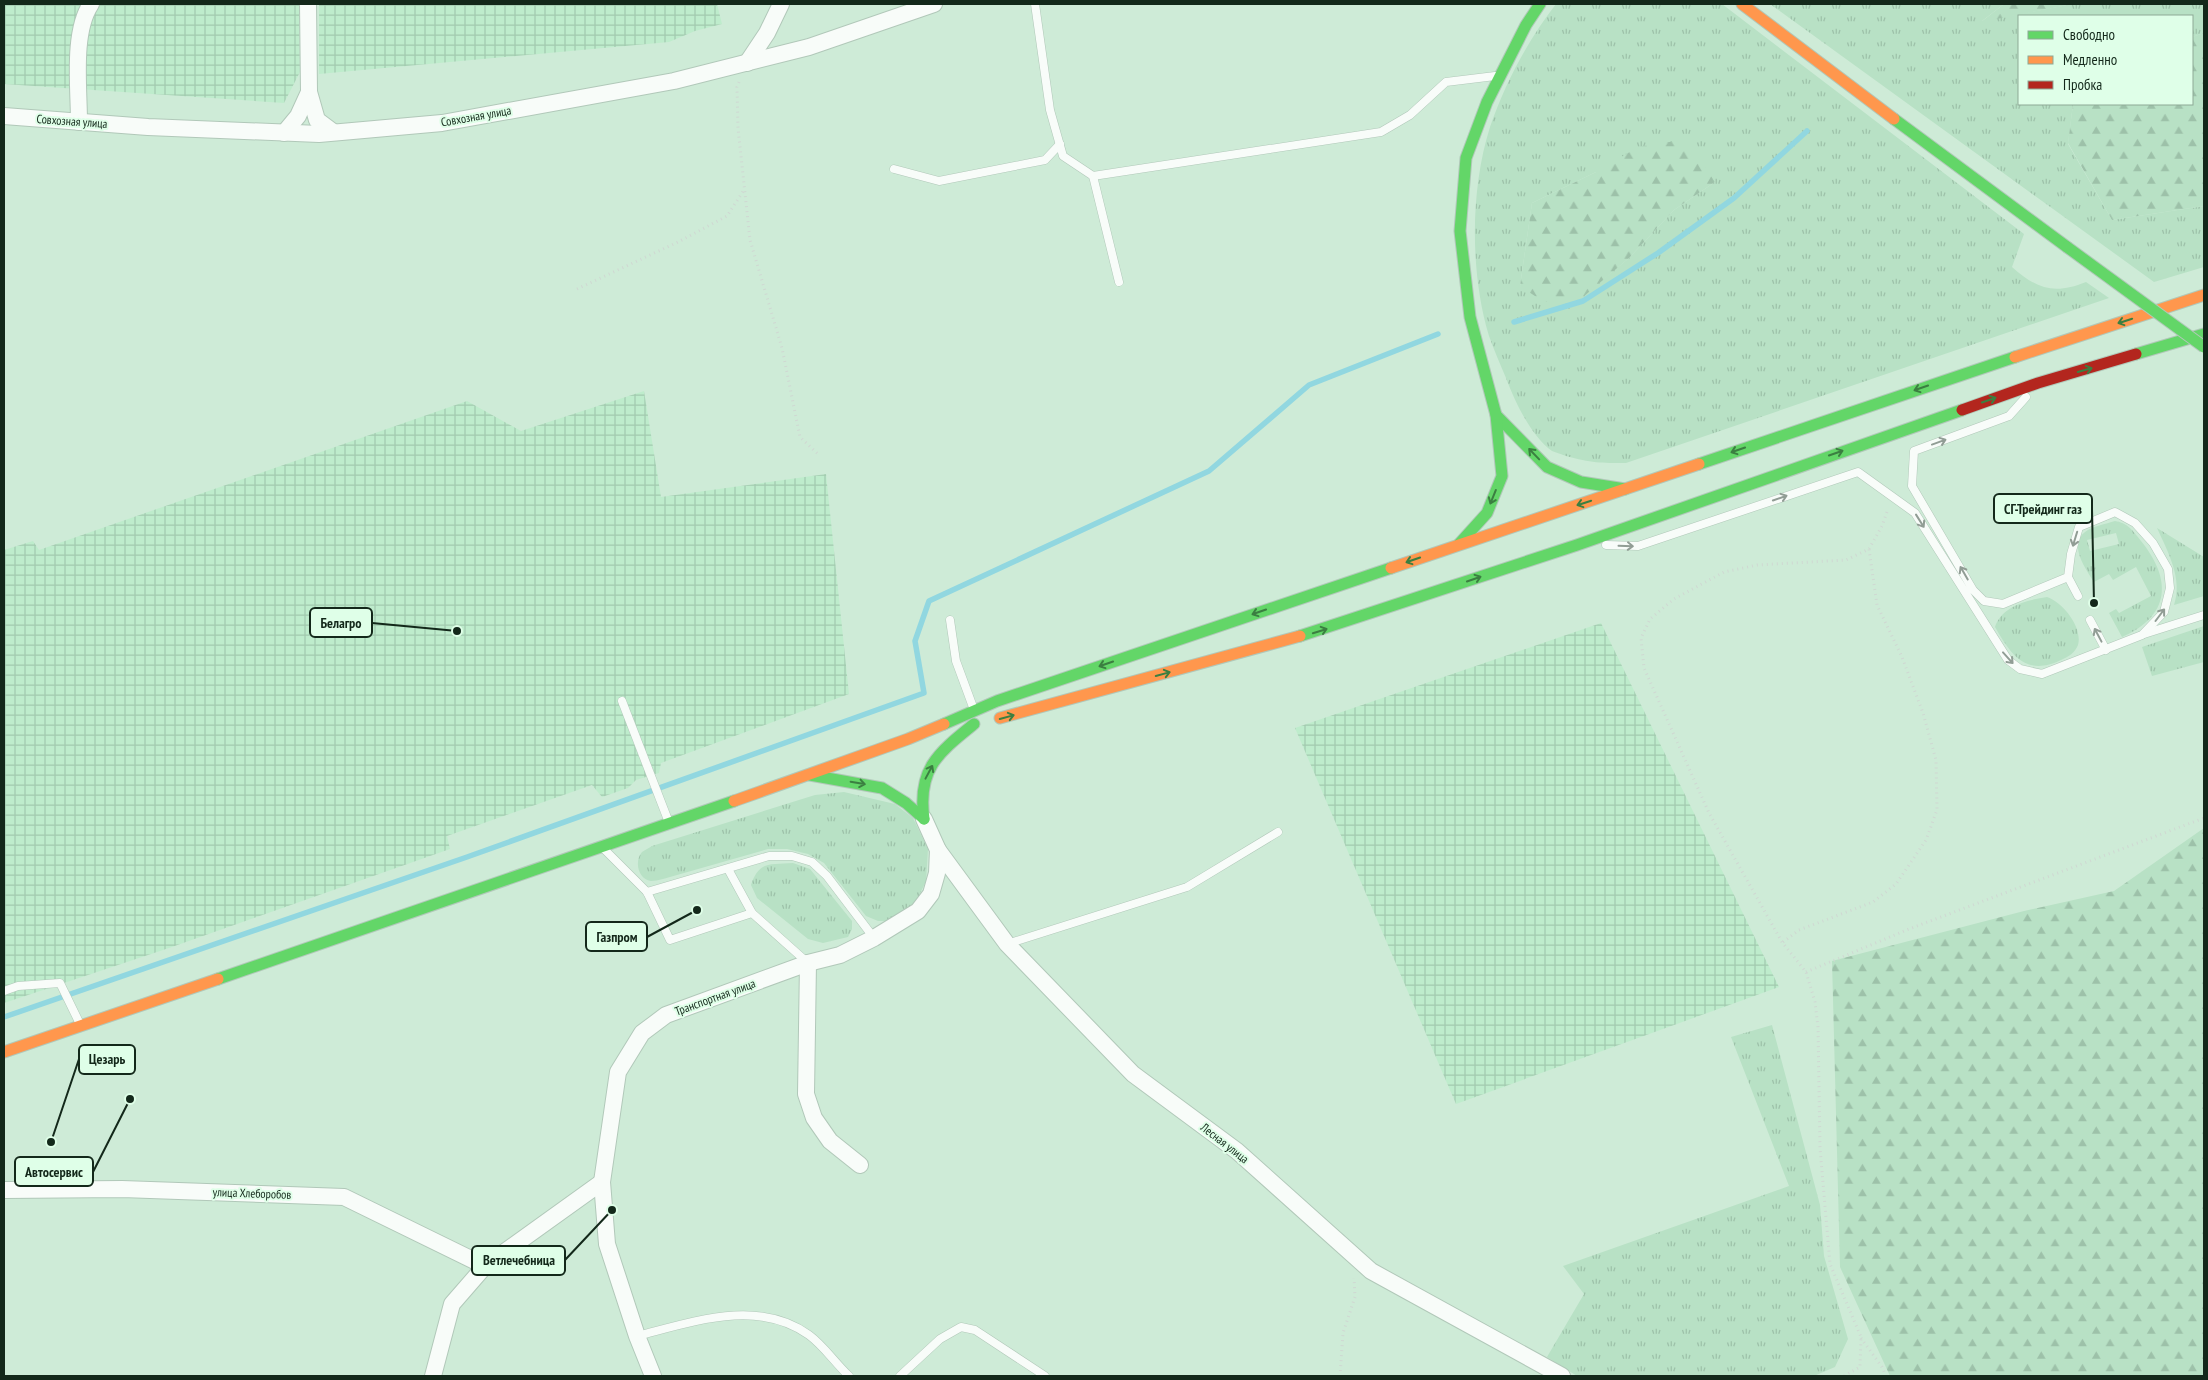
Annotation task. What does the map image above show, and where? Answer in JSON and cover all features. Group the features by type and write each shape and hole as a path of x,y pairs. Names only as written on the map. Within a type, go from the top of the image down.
{"main road":[{"path":"1459,544 1487,513 1502,476 1496,415 1470,318 1460,231 1466,158 1487,102 1526,25 1540,4"},
{"path":"1742,4 2067,248 2204,347"},
{"path":"4,1052 810,775 908,739 1007,698 1459,544 2204,295"},
{"path":"908,739 983,722 1322,630 1577,544 2038,383 2204,334"},
{"path":"1496,415 1546,467 1581,482 1626,489"},
{"path":"924,819 922,795 924,780 932,766 943,749 983,722"},
{"path":"810,775 882,788 906,803 924,819"}],"street":[{"path":"79,122 79,45 86,10 91,4"},
{"path":"308,4 309,92 317,120 333,132"},
{"path":"747,63 781,4"},
{"name":"Совхозная улица","path":"4,116 148,127 319,134 442,123 674,81 809,47 934,4"},
{"path":"284,132 298,116 309,92"},
{"name":"Транспортная улица","path":"653,1376 637,1336 607,1244 602,1182 618,1072 642,1033 666,1015 808,964 840,955 874,938 918,911 930,894 937,874 938,850 924,819"},
{"name":"Лесная улица","path":"938,850 1007,944 1133,1074 1237,1151 1371,1270 1562,1376"},
{"path":"808,964 806,1094 814,1118 830,1141 860,1165"},
{"path":"433,1376 452,1304 485,1266 602,1182"},
{"name":"улица Хлеборобов","path":"4,1190 122,1189 344,1197 485,1266"}],"lane":[{"path":"1035,4 1050,110 1063,156 1093,176 1381,132 1410,115 1446,82 1500,76"},
{"path":"894,169 940,181 1045,160 1060,144"},
{"path":"1093,176 1119,282"},
{"path":"2038,383 2009,416 1914,451 1912,486 1973,590 1984,601 2003,604 2068,577"},
{"path":"1577,544 1638,546 1858,472 1915,513 2008,660 2020,669 2042,674 2142,635 2204,615"},
{"path":"2078,596 2068,577 2071,554 2079,527 2114,512 2135,523 2153,543 2168,569 2170,588 2164,612 2142,635"},
{"path":"950,620 956,661 974,711"},
{"path":"2090,620 2106,650"},
{"path":"622,701 670,824"},
{"path":"1007,944 1187,887 1278,832"},
{"path":"601,847 647,892 670,940 752,913"},
{"path":"647,892 769,856 792,856 812,862 827,876 874,938"},
{"path":"728,869 752,913 808,964"},
{"path":"4,991 18,986 60,982 81,1026"},
{"path":"637,1336 725,1316 760,1316 786,1321 810,1336 849,1376"},
{"path":"900,1376 940,1339 961,1327 975,1330 1045,1376"}],"path":[{"path":"747,63 737,87 738,128 750,240 782,348 800,437 818,455"},
{"path":"577,289 678,242 727,216 745,189"},
{"path":"1886,1376 1861,1337 1830,1264 1820,1148 1818,1027 1815,1002 1806,972 1782,942 1709,813 1644,668 1641,638 1650,619 1674,599 1724,572 1757,564 1846,560 1869,549 1882,526 1892,496"},
{"path":"1782,942 1799,930 1873,902 1896,884 1926,840 1937,810 1936,760 1923,713 1902,657 1877,605 1869,549"},
{"path":"1806,972 1918,926 2204,818"},
{"path":"1340,1376 1343,1333 1355,1297 1354,1255"},
{"path":"1844,1376 1860,1367 1861,1337"}],"shaded area":[{"path":"4,4 299,4 300,72 284,103 4,84"},
{"path":"319,4 717,4 722,24 695,31 669,42 319,74"},
{"path":"644,391 661,497 826,474 849,694 661,763 659,773 636,780 628,788 602,797 592,785 447,836 450,849 169,948 4,1003 4,550 33,541 39,550 467,401 521,431"},
{"path":"1601,623 1779,987 1456,1104 1295,728"}],"green space":[{"path":"1556,4 1722,4 2024,234 2012,267 2021,274 2046,288 2064,288 2086,282 2109,298 1626,463 1589,461 1552,451 1537,437 1524,418 1489,336 1478,286 1475,232 1479,177 1483,151 1490,127 1518,62","holes":["1596,172 1715,182 1674,210 1629,258 1583,296 1520,286 1532,203"]},
{"path":"1770,4 2004,4 1982,21 2073,4 2204,4 2204,33 2193,37 2193,15 2018,15 2018,105 2073,105 2068,144 2112,220 2204,206 2204,267 2154,282"},
{"path":"2004,4 2073,4 1981,22"},
{"path":"2204,33 2204,206 2112,220 2068,143 2073,105 2193,105 2193,37"},
{"path":"1688,139 1715,182 1674,210 1629,258 1583,297 1544,302 1520,286 1532,203 1596,172 1638,147"},
{"path":"2115,521 2130,528 2151,555 2162,583 2162,595 2158,607 2150,618 2138,628 2122,637 2109,613 2116,609 2119,613 2151,596 2136,567 2113,580 2109,574 2094,582 2083,564 2078,550 2080,537 2085,532","holes":["2116,533 2119,544 2090,551 2087,540"]},
{"path":"2157,528 2204,557 2204,596 2174,605 2177,585 2173,566"},
{"path":"2047,597 2059,604 2070,616 2078,631 2079,638 2075,650 2066,658 2049,665 2038,666 2021,660 2014,654 1995,627 1998,620 2009,609 2024,602"},
{"path":"2204,626 2204,662 2152,676 2142,647"},
{"path":"844,792 895,804 913,818 928,849 926,881 916,902 905,913 892,921 878,921 866,916 824,863 808,854 787,849 768,849 655,881 647,880 640,873 638,860 642,852 652,846 815,795"},
{"path":"2204,828 2204,1376 1890,1376 1840,1267 1832,961 2024,911 2114,891"},
{"path":"793,863 810,869 852,921 852,929 848,937 823,943 808,939 757,898 751,885 758,871 767,865"},
{"path":"1772,1025 1820,1205 1824,1256 1848,1339 1835,1367 1814,1376 1577,1376 1547,1357 1584,1294 1563,1266 1789,1186 1731,1037"}],"waterway":[{"path":"1514,322 1583,301 1658,253 1734,198 1807,131"},
{"path":"4,1017 467,857 924,693 915,641 929,601 1209,471 1309,385 1438,334"}],"traffic: fast":[{"path":"1459,544 1487,513 1502,476 1496,415 1470,317 1460,231 1466,158 1487,102 1526,25 1540,4"},
{"path":"1894,119 2067,247"},
{"path":"2067,247 2204,347"},
{"path":"2136,354 2204,334"},
{"path":"1699,464 2015,357"},
{"path":"1300,636 1577,545 1962,410"},
{"path":"1496,415 1547,467 1581,482 1625,489"},
{"path":"944,724 997,701 1391,568"},
{"path":"924,819 924,787 927,775 933,764 950,744 974,724"},
{"path":"810,775 882,788 906,803 924,819"},
{"path":"218,979 734,801"}],"traffic: slow":[{"path":"1742,4 1894,119"},
{"path":"2015,357 2204,295"},
{"path":"1391,568 1699,464"},
{"path":"1000,718 1300,636"},
{"path":"734,801 908,739 944,724"},
{"path":"4,1052 218,979"}],"traffic: jam":[{"path":"1962,410 2038,383 2136,354"}],"place":[{"name":"СГ-Трейдинг газ","path":"2094,603"},
{"name":"Белагро","path":"457,631"},
{"name":"Газпром","path":"697,910"},
{"name":"Автосервис","path":"130,1099"},
{"name":"Цезарь","path":"51,1142"},
{"name":"Ветлечебница","path":"612,1210"}]}
